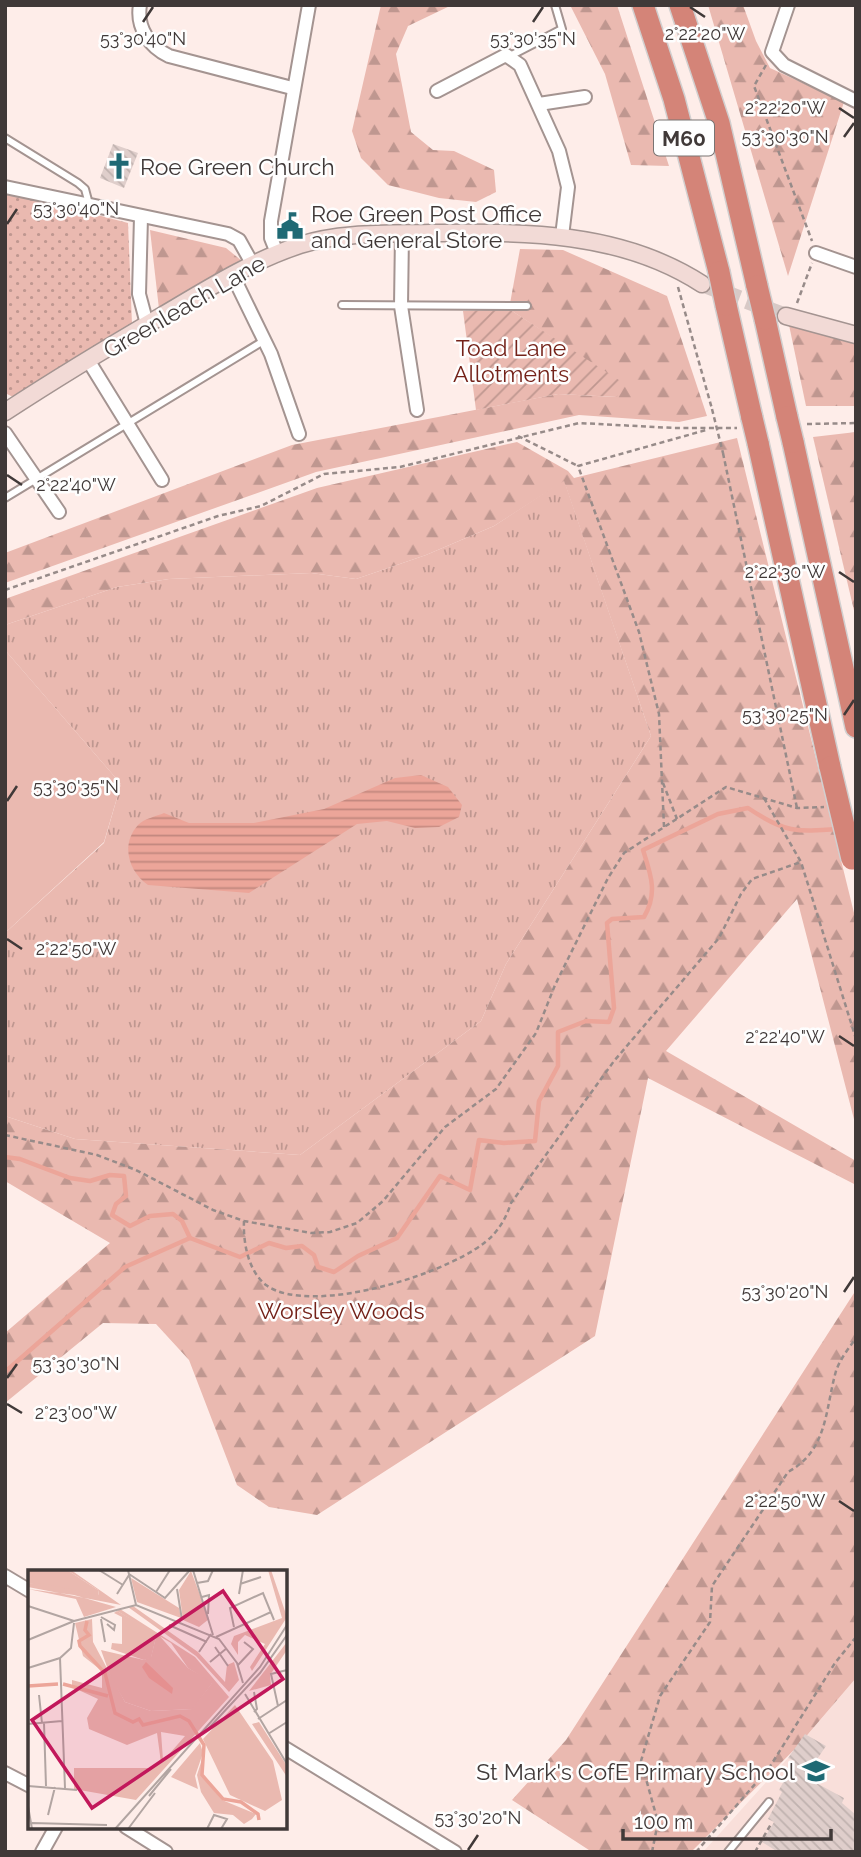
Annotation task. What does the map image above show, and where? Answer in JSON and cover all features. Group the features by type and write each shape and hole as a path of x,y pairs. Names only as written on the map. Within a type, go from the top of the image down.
{"highway":[{"name":"M60","path":"643,5 674,99 710,278 726,305 854,866"},
{"name":"M60","path":"680,5 719,122 757,286 781,318 787,417 856,727"}],"street":[{"path":"140,5 145,34 152,47 169,56 292,89"},
{"path":"277,253 271,238 271,221 292,89 309,5"},
{"path":"788,5 772,52 784,65 856,101"},
{"path":"437,91 506,55 520,65 559,151 568,187 562,236"},
{"path":"539,104 585,97"},
{"path":"5,187 141,218 228,234 239,240 253,265"},
{"path":"141,218 139,294 147,324"},
{"name":"Greenleach Lane","path":"8,406 232,274 277,253 322,240 402,233 493,232 562,236 630,249 710,278"},
{"path":"402,233 401,306 417,410"},
{"path":"816,253 856,268"},
{"path":"232,274 265,340 299,434"},
{"path":"781,318 856,335"},
{"path":"88,360 162,480"},
{"path":"5,433 59,512"},
{"path":"5,1576 28,1590"},
{"path":"287,1749 455,1852"},
{"path":"5,1773 28,1785"},
{"path":"43,1852 56,1829"},
{"path":"129,1829 166,1852"}],"lane":[{"path":"509,57 562,29 555,5"},
{"path":"5,138 78,183 85,189 89,206"},
{"path":"342,305 527,306"},
{"path":"5,498 126,422 265,340"},
{"path":"728,1852 769,1802"}],"path":[{"path":"772,52 754,86 816,253 781,318"},
{"path":"672,264 723,453 797,808"},
{"path":"5,590 218,516 248,511 324,474 400,467 517,436 579,423 709,429 578,466 517,436"},
{"path":"839,423 856,423"},
{"path":"578,466 639,632 659,714 664,827"},
{"path":"662,781 677,819"},
{"path":"5,1135 97,1155 136,1170 213,1210 244,1221 311,1233 330,1232 357,1223 383,1201 434,1138 496,1089 536,1033 555,985 624,853 726,788 797,808 816,807"},
{"path":"764,798 801,862 856,1039"},
{"path":"244,1221 248,1254 265,1284 282,1292 321,1295 362,1291 438,1269 492,1237 506,1219 511,1203 593,1088 719,937 741,894 752,879 801,862"},
{"path":"652,1852 658,1822 641,1760 660,1696 710,1622 712,1586 788,1472 806,1462 821,1436 837,1368 856,1338"},
{"path":"696,1852 769,1768 835,1663 856,1637"},
{"path":"755,1852 771,1824"}],"shaded area":[{"path":"421,775 448,787 462,805 459,817 439,827 415,828 387,821 357,824 249,893 148,885 136,873 129,858 129,841 138,825 164,813 189,823 254,823 324,809 395,778"},
{"name":"St Mark's CofE Primary School","path":"856,1678 856,1852 703,1852 788,1758"}],"green space":[{"path":"381,5 452,5 408,26 396,54 411,132 433,150 454,151 494,170 496,192 476,202 439,198 388,185 361,158 352,131"},
{"path":"570,5 617,5 669,166 631,165 605,74"},
{"path":"708,5 743,5 756,41 770,68 844,102 788,276"},
{"path":"5,191 128,223 132,324 15,398 5,393"},
{"path":"150,230 226,248 242,261 159,309"},
{"path":"520,249 563,250 667,296 707,416 679,422 579,415 316,472 5,583 5,553 292,445 558,394 616,397 556,340 509,309"},
{"name":"Toad Lane Allotments","path":"509,309 622,382 617,397 558,394 476,410 463,311"},
{"path":"789,325 856,344 856,406 806,406"},
{"path":"856,432 856,619 813,437"},
{"name":"Worsley Woods","path":"737,438 856,921 856,1127 797,899 666,1051 856,1161 856,1185 648,1078 595,1336 317,1515 269,1507 237,1485 189,1360 156,1324 103,1323 5,1403 5,1333 110,1243 5,1181 5,1116 75,1139 300,1155 481,1021 506,964 651,736 564,481 494,526 426,555 356,579 311,573 169,579 117,587 5,625 5,599 317,488 517,442 568,471 574,478"},
{"path":"564,480 651,736 506,964 481,1021 300,1155 75,1139 5,1116 5,933 104,843 121,784 5,650 5,625 117,587 169,579 311,573 356,579 426,555 494,526"},
{"path":"5,650 121,784 104,842 5,933"},
{"path":"856,1290 856,1678 797,1747 691,1852 592,1852 512,1800 566,1740"}],"building":[{"name":"Roe Green Church","path":"113,144 138,153 124,188 100,178"},
{"path":"805,1734 826,1746 805,1777 844,1798 842,1803 856,1815 856,1852 778,1852 762,1842 774,1822 768,1819 782,1792 779,1790 795,1761 788,1758"}],"waterway":[{"path":"5,1157 20,1159 70,1178 90,1181 110,1175 124,1176 126,1196 116,1204 112,1215 130,1226 150,1216 173,1214 182,1221 190,1238 240,1257 269,1243 286,1248 302,1246 314,1255 318,1267 334,1272 358,1256 397,1238 440,1176 470,1190 479,1140 504,1143 535,1141 539,1101 558,1066 558,1032 586,1021 609,1022 614,1008 607,923 612,919 644,917 652,892 651,876 643,850 718,814 748,808 791,829 840,829"},
{"path":"5,1372 125,1267 190,1238"}],"tunnel":[{"path":"702,284 786,316"}],"place":[{"name":"Roe Green Church","path":"119,166"},
{"name":"Roe Green Post Office and General Store","path":"290,226"},
{"name":"St Mark's CofE Primary School","path":"816,1771"}]}
